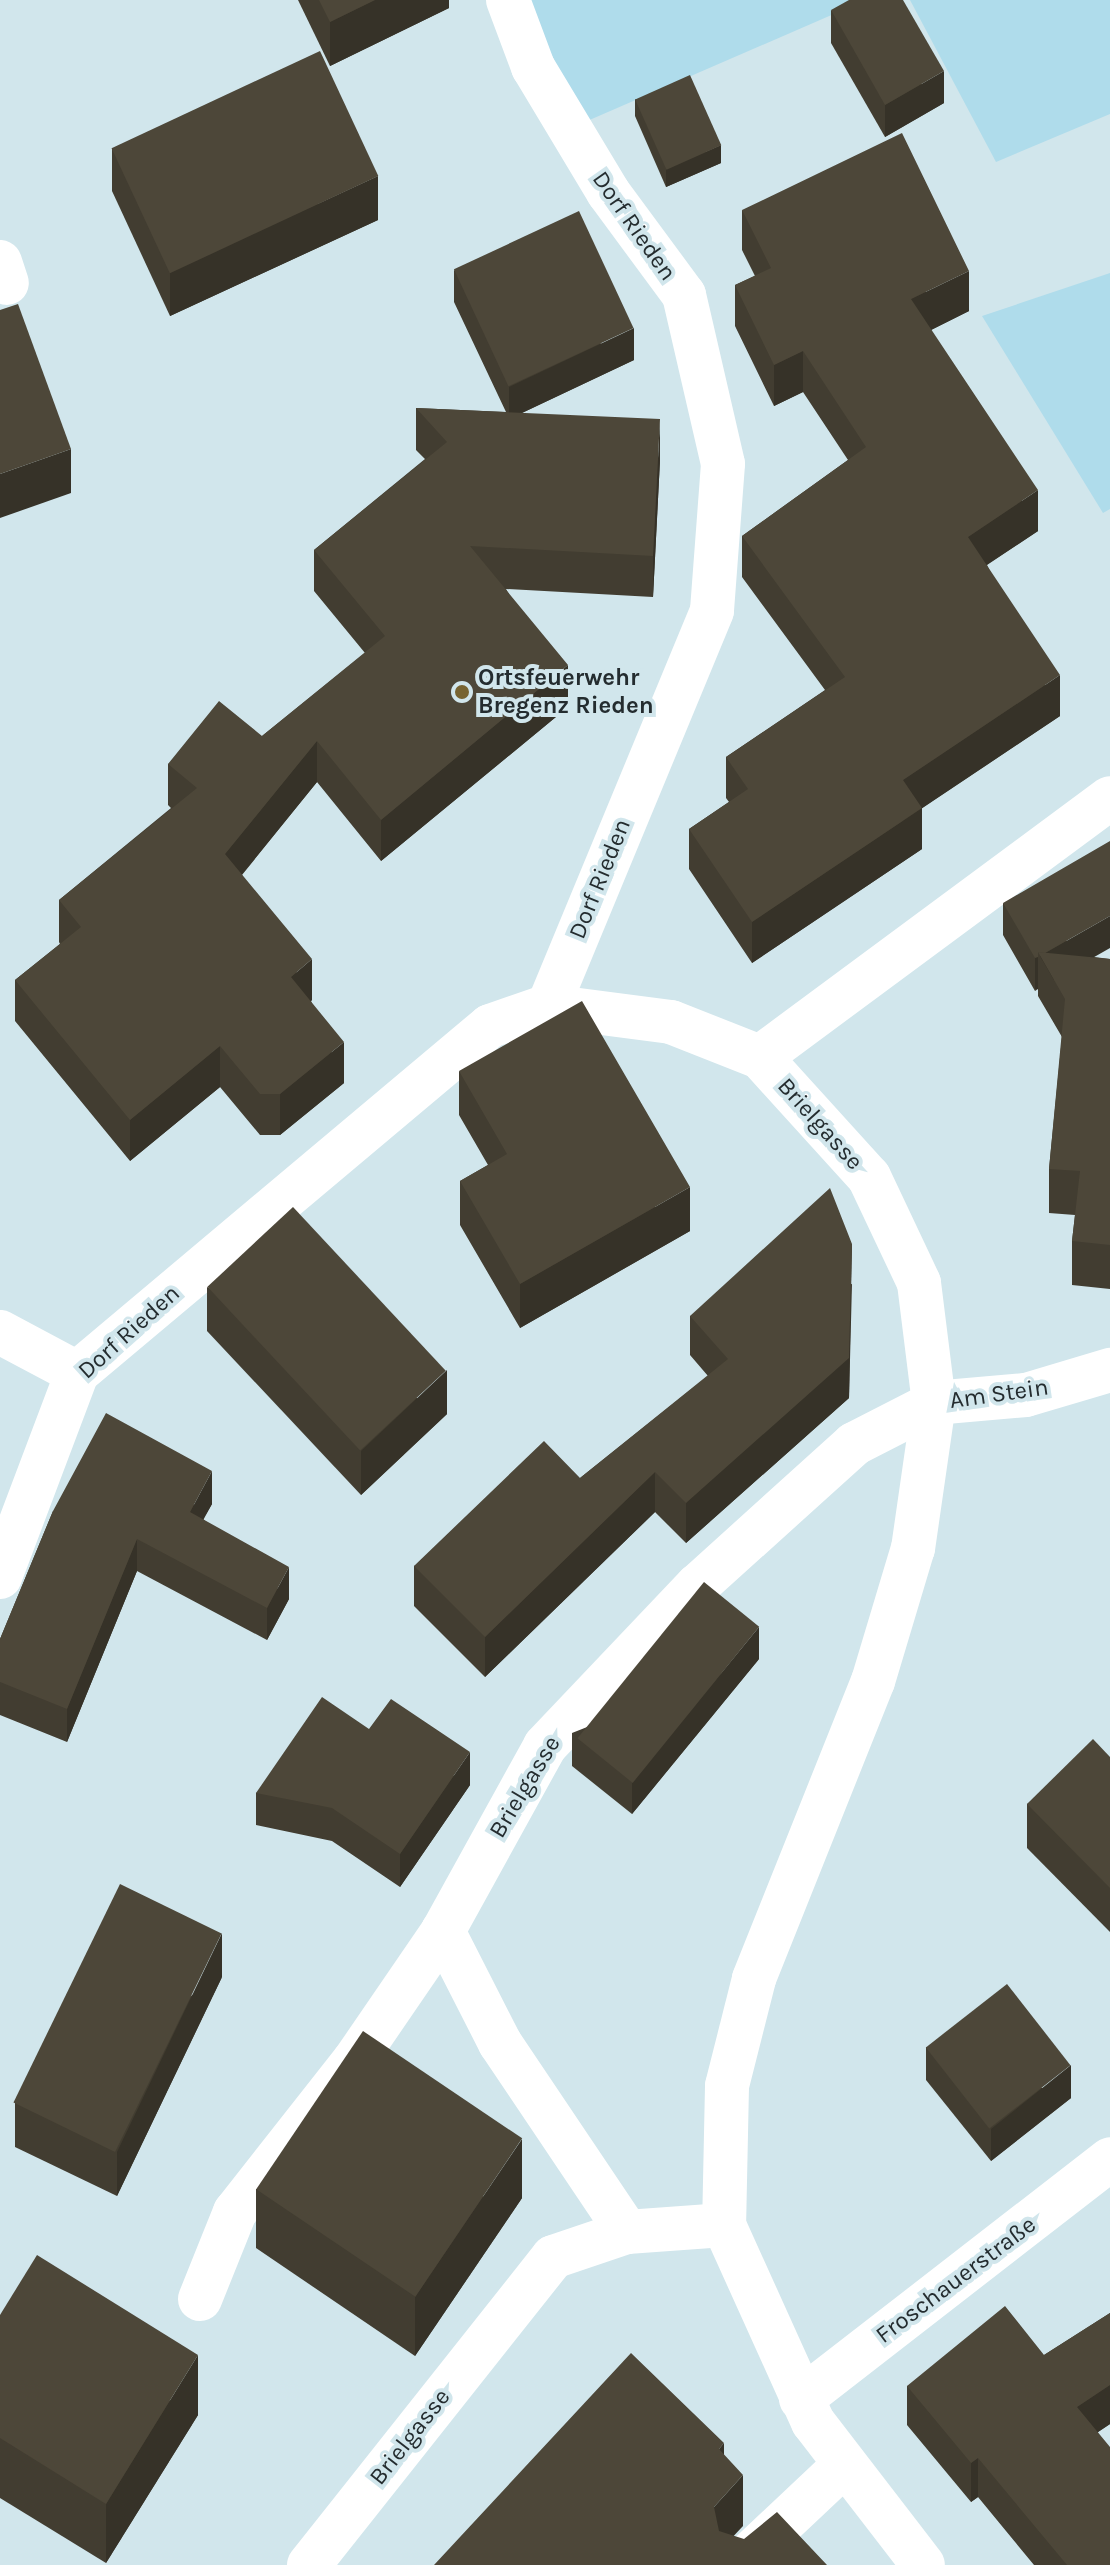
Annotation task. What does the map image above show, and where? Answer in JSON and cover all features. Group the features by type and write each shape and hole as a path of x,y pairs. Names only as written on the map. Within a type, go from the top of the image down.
{"street":[{"name":"Dorf Rieden","path":"0,1577 77,1373 490,1026 548,1006 712,611 723,464 684,295 600,180 533,67 508,0"},
{"path":"760,1057 1110,798"},
{"name":"Brielgasse","path":"548,1006 671,1022 760,1057 869,1177 919,1283 934,1403 913,1548 873,1681 750,1995 727,2086 724,2225 801,2399 845,2464 923,2565"},
{"path":"0,1332 77,1373"},
{"name":"Am Stein","path":"934,1403 1026,1395 1110,1370"},
{"name":"Brielgasse","path":"200,2299 235,2212 354,2061 443,1931 555,1735 697,1586 854,1444 934,1403"},
{"path":"443,1931 500,2043 627,2232"},
{"name":"Froschauerstraße","path":"801,2399 1110,2159"},
{"name":"Brielgasse","path":"309,2565 553,2257 627,2232 724,2225"},
{"path":"738,2565 845,2464"}],"shaded area":[{"path":"527,0 866,0 578,125"},
{"path":"910,0 1110,0 1110,114 996,162"},
{"path":"1110,273 1110,509 1103,513 982,316"}],"building":[{"path":"319,0 375,0 330,22"},
{"path":"849,0 903,0 944,71 885,105 831,10"},
{"path":"320,51 378,176 170,273 112,148"},
{"path":"690,75 721,145 667,170 635,99"},
{"path":"902,133 969,271 911,299 1038,490 968,537 1060,675 903,780 922,808 752,922 689,829 748,789 726,757 845,677 742,536 866,447 803,351 774,365 735,285 771,268 742,210"},
{"path":"579,211 634,328 508,386 454,269"},
{"path":"18,304 71,449 0,474 0,310"},
{"path":"416,408 660,419 653,556 470,546 568,665 381,820 317,741 225,854 312,959 291,977 344,1042 280,1094 260,1094 220,1046 130,1120 15,980 81,927 59,900 197,788 168,764 219,701 262,736 385,636 314,550 447,442"},
{"path":"1110,841 1110,916 1045,953 1038,952 1035,958 1003,903"},
{"path":"1038,952 1110,959 1110,1245 1072,1241 1080,1171 1049,1169 1065,999"},
{"path":"582,1001 690,1187 520,1284 460,1181 507,1154 459,1071"},
{"path":"830,1188 852,1244 849,1358 686,1503 655,1472 485,1637 414,1566 544,1441 580,1478 728,1359 690,1316"},
{"path":"293,1207 446,1371 360,1451 207,1287"},
{"path":"106,1413 212,1471 190,1512 289,1567 267,1608 137,1539 67,1709 0,1682 0,1639 53,1511"},
{"path":"704,1582 759,1627 633,1783 578,1738"},
{"path":"322,1697 369,1729 391,1699 470,1752 400,1854 332,1808 256,1793"},
{"path":"1093,1739 1110,1757 1110,1888 1027,1804"},
{"path":"120,1884 222,1934 115,2152 13,2102"},
{"path":"1007,1984 1070,2065 989,2129 926,2047"},
{"path":"363,2031 522,2138 415,2297 256,2189"},
{"path":"37,2255 198,2355 106,2504 0,2438 0,2315"},
{"path":"1005,2306 1044,2355 1110,2313 1110,2385 1077,2407 1110,2447 1110,2565 1067,2565 978,2458 971,2463 907,2386"},
{"path":"631,2353 724,2443 719,2449 743,2475 714,2507 719,2531 744,2539 777,2512 827,2565 434,2565"}],"place":[{"name":"Ortsfeuerwehr Bregenz Rieden","path":"462,692"}]}
